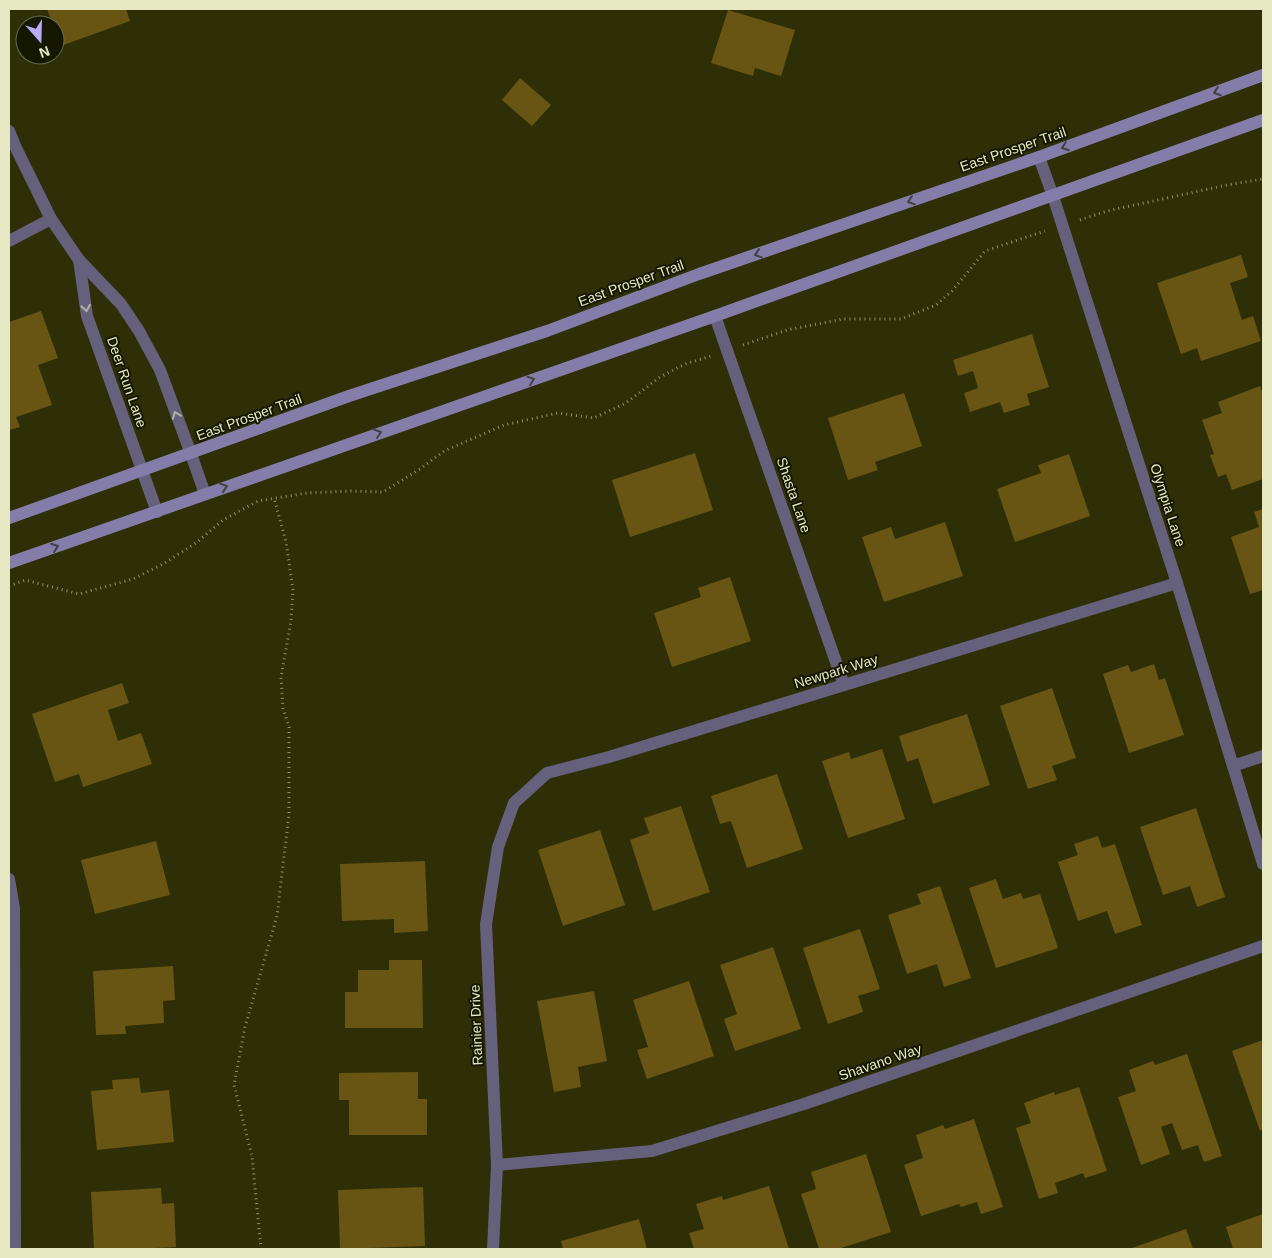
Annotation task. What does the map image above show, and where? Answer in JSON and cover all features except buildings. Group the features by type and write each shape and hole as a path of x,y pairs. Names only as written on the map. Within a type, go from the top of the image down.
{"main road":[{"name":"East Prosper Trail","path":"9,518 349,396 546,331 699,274 1039,157 1263,75"},
{"path":"9,563 716,316 1263,120"}],"street":[{"name":"Deer Run Lane","path":"9,131 51,219 79,260 121,304 139,331 160,370 205,494"},
{"name":"Olympia Lane","path":"1039,157 1177,583 1263,864"},
{"path":"9,241 51,219"},
{"name":"Deer Run Lane","path":"79,260 87,316 157,512"},
{"name":"Shasta Lane","path":"716,316 844,685"},
{"name":"Newpark Way","path":"514,803 547,773 609,757 1177,583"},
{"path":"1233,766 1263,756"},
{"name":"Rainier Drive","path":"493,1249 497,1165 486,924 498,847 514,803"},
{"path":"9,879 12,909 15,1249"},
{"name":"Shavano Way","path":"497,1165 652,1151 814,1100 1263,946"}],"path":[{"path":"9,586 24,580 80,594 133,579 163,564 196,543 223,520 258,501 307,493 383,492 420,469 444,451 504,425 558,413 594,418 626,403 660,378 685,364 787,330 843,319 901,320 936,305 947,296 985,250 1106,211 1263,179"},
{"path":"261,1249 252,1156 234,1085 245,1027 277,916 289,814 289,727 283,708 281,677 291,621 293,590 286,542 274,498"}]}
